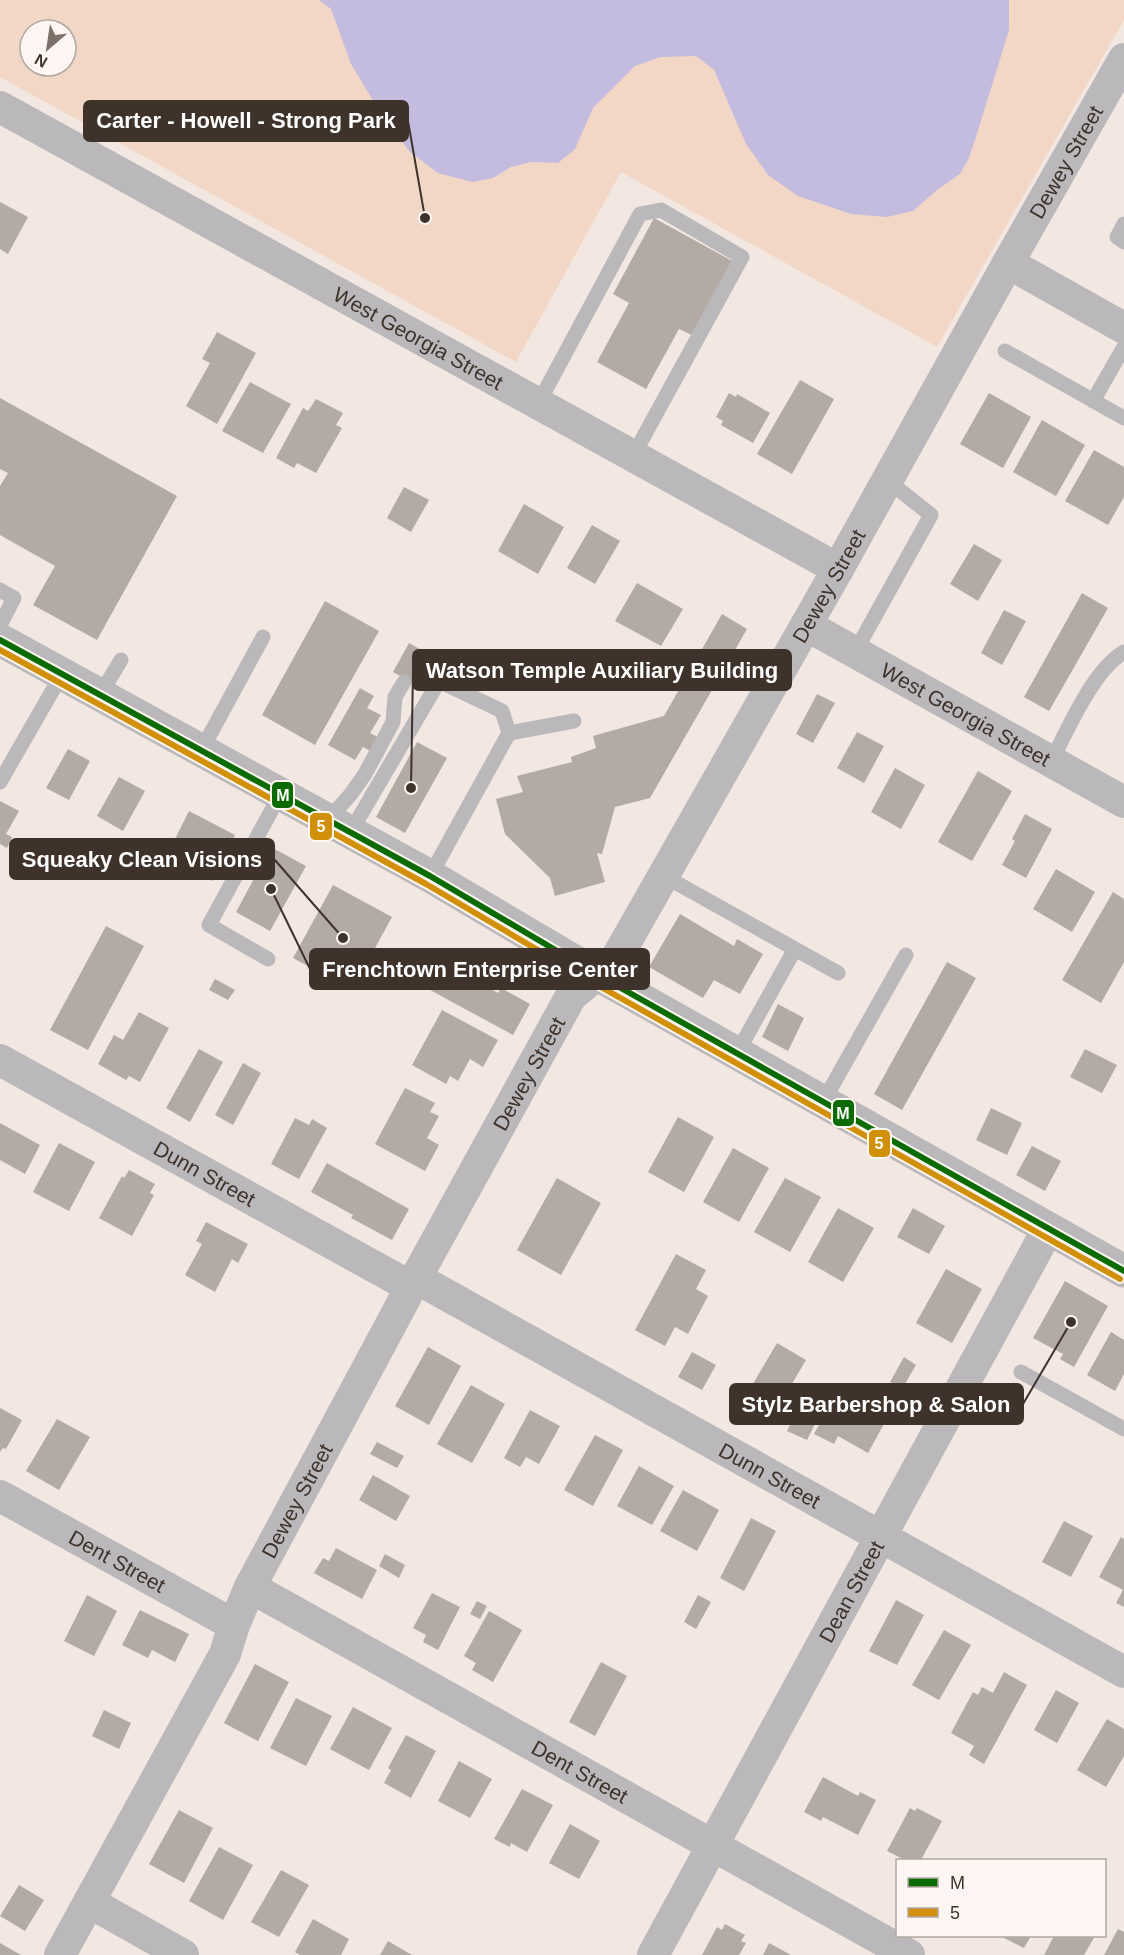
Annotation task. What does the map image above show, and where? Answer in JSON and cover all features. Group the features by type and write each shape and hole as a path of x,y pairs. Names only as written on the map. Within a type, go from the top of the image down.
{"street":[{"name":"Dewey Street","path":"60,1955 225,1654 250,1587 413,1283 571,996 616,959 888,481 1124,59"},
{"name":"West Georgia Street","path":"0,107 838,569"},
{"path":"1008,263 1124,328"},
{"name":"West Georgia Street","path":"806,625 1124,802"},
{"path":"0,640 430,876 597,974 1124,1271"},
{"name":"Dunn Street","path":"0,1060 881,1537 1124,1672"},
{"name":"Dean Street","path":"653,1955 1048,1229"},
{"name":"Dent Street","path":"0,1496 234,1625"},
{"name":"Dent Street","path":"250,1587 909,1955"},
{"path":"89,1902 183,1955"}],"lane":[{"path":"538,404 640,214 661,210 742,257 633,456"},
{"path":"1124,224 1117,237 1124,242"},
{"path":"1093,401 1124,346"},
{"path":"1005,351 1124,418"},
{"path":"855,652 932,515 888,481"},
{"path":"0,590 14,598 0,625"},
{"path":"201,751 263,637"},
{"path":"1051,762 1096,679 1113,658 1124,652"},
{"path":"100,695 121,660"},
{"path":"0,782 62,674"},
{"path":"339,827 439,681 502,711 510,733 430,876"},
{"path":"339,827 351,794 365,774 393,722 395,697 404,682"},
{"path":"510,733 574,721"},
{"path":"268,958 209,925 280,795"},
{"path":"664,876 838,973"},
{"path":"737,1053 795,949"},
{"path":"823,1102 906,955"},
{"path":"1021,1372 1124,1429"}],"shaded area":[{"path":"0,0 1124,0 1124,20 937,347 621,172 516,362 0,77"},
{"path":"319,0 1009,0 1009,30 969,158 960,174 913,211 887,217 851,214 798,196 768,175 746,144 714,70 696,56 661,57 635,66 593,108 575,149 558,163 531,162 511,167 493,178 472,182 438,173 410,152 383,117 351,64 331,9"}],"building":[{"path":"0,202 28,217 8,254 0,249"},
{"path":"654,218 736,263 696,337 679,329 646,389 597,362 629,303 613,294"},
{"path":"217,332 256,353 217,424 186,406 210,363 202,359"},
{"path":"800,380 834,399 792,474 757,454"},
{"path":"250,382 291,404 263,453 222,431"},
{"path":"729,393 736,397 737,394 770,413 753,443 721,425 723,421 716,417"},
{"path":"989,393 1031,417 1003,468 960,444"},
{"path":"0,398 177,496 97,640 33,605 55,566 0,535 0,486 8,473 0,469"},
{"path":"316,399 343,413 336,425 342,428 316,473 297,463 294,468 276,458 303,408 308,411"},
{"path":"1042,420 1085,445 1056,496 1013,472"},
{"path":"1094,450 1124,467 1124,497 1108,525 1065,501"},
{"path":"404,487 429,500 411,532 387,518"},
{"path":"524,504 564,527 538,574 498,551"},
{"path":"592,525 620,541 595,584 567,568"},
{"path":"974,544 1002,560 978,601 950,584"},
{"path":"637,583 683,609 661,646 615,621"},
{"path":"1082,593 1108,608 1049,711 1024,697"},
{"path":"325,601 379,631 315,745 262,715"},
{"path":"1004,610 1026,621 1002,665 981,653"},
{"path":"722,614 747,629 650,798 615,807 602,854 597,853 605,882 555,896 550,878 505,834 496,799 523,792 517,776 572,762 571,757 596,748 593,736 664,716"},
{"path":"409,643 434,657 418,686 393,672"},
{"path":"360,688 374,696 367,708 381,715 370,733 378,737 370,751 363,747 355,760 328,745"},
{"path":"817,694 835,703 813,743 796,734"},
{"path":"857,732 884,746 864,783 837,768"},
{"path":"417,742 447,758 405,833 376,817"},
{"path":"68,749 90,761 69,800 46,788"},
{"path":"895,768 925,785 901,829 871,812"},
{"path":"978,771 1012,791 972,861 938,842"},
{"path":"119,777 145,791 123,831 97,816"},
{"path":"0,801 19,811 6,834 12,837 7,848 0,844"},
{"path":"189,811 235,835 212,881 166,857"},
{"path":"1025,814 1052,829 1026,878 1002,865 1015,841 1012,839"},
{"path":"271,847 306,866 270,931 236,912"},
{"path":"1056,869 1095,892 1072,932 1033,909"},
{"path":"333,885 392,917 352,990 293,958"},
{"path":"1113,892 1124,899 1124,962 1101,1003 1062,980"},
{"path":"680,914 734,946 737,939 763,954 740,994 714,980 703,998 649,967"},
{"path":"106,926 144,946 88,1050 50,1030"},
{"path":"446,962 498,993 501,988 530,1004 513,1035 430,990"},
{"path":"947,962 976,978 902,1110 874,1094"},
{"path":"215,979 235,990 228,1000 209,990"},
{"path":"778,1004 804,1018 788,1051 762,1037"},
{"path":"442,1010 498,1040 483,1067 470,1059 458,1081 450,1076 446,1084 412,1065"},
{"path":"139,1012 169,1028 140,1082 129,1076 126,1080 98,1064 114,1035 123,1040"},
{"path":"199,1049 223,1062 190,1122 166,1108"},
{"path":"1085,1049 1117,1065 1102,1093 1070,1077"},
{"path":"243,1063 261,1073 233,1125 215,1115"},
{"path":"405,1088 435,1103 430,1112 439,1116 427,1138 439,1145 425,1171 375,1144"},
{"path":"991,1108 1022,1123 1007,1155 976,1140"},
{"path":"678,1117 714,1137 684,1192 648,1172"},
{"path":"295,1118 309,1125 312,1119 327,1128 299,1179 271,1164"},
{"path":"0,1123 40,1145 25,1174 0,1160"},
{"path":"59,1143 95,1162 69,1211 33,1192"},
{"path":"1032,1146 1061,1161 1045,1191 1016,1175"},
{"path":"733,1148 769,1168 739,1222 703,1202"},
{"path":"327,1163 409,1209 392,1240 351,1218 353,1215 311,1192"},
{"path":"129,1170 155,1184 150,1193 154,1195 132,1236 99,1218 122,1176 124,1178"},
{"path":"557,1178 601,1203 561,1275 517,1250"},
{"path":"785,1178 821,1197 790,1252 754,1232"},
{"path":"838,1208 874,1228 843,1282 808,1262"},
{"path":"913,1208 945,1226 929,1254 897,1237"},
{"path":"206,1222 248,1244 238,1263 232,1259 215,1292 185,1275 202,1244 196,1241"},
{"path":"676,1254 706,1270 696,1289 708,1296 688,1334 675,1327 665,1346 635,1330"},
{"path":"946,1269 982,1289 952,1343 916,1323"},
{"path":"1065,1281 1108,1306 1074,1367 1060,1359 1063,1354 1033,1338"},
{"path":"1111,1332 1124,1340 1124,1374 1115,1391 1087,1375"},
{"path":"777,1343 806,1360 776,1411 747,1394"},
{"path":"428,1347 461,1366 429,1425 395,1406"},
{"path":"692,1352 716,1365 702,1390 678,1377"},
{"path":"904,1357 916,1365 902,1389 890,1382"},
{"path":"471,1385 505,1404 472,1463 437,1444"},
{"path":"841,1385 856,1393 850,1403 885,1422 868,1453 838,1436 834,1444 814,1434"},
{"path":"0,1408 22,1420 6,1449 3,1448 0,1452"},
{"path":"798,1409 818,1418 807,1440 787,1431"},
{"path":"530,1410 560,1426 539,1464 526,1457 520,1467 504,1458"},
{"path":"57,1419 90,1437 59,1490 26,1471"},
{"path":"595,1435 623,1450 593,1506 564,1490"},
{"path":"377,1442 404,1456 397,1468 370,1454"},
{"path":"639,1466 674,1486 652,1525 617,1506"},
{"path":"373,1475 410,1496 396,1521 359,1500"},
{"path":"683,1490 719,1510 697,1551 660,1531"},
{"path":"751,1518 776,1531 744,1591 720,1578"},
{"path":"1064,1521 1093,1536 1071,1577 1042,1562"},
{"path":"1121,1537 1124,1539 1124,1607 1116,1603 1123,1590 1099,1577"},
{"path":"336,1548 377,1570 362,1599 314,1573 323,1558 329,1561"},
{"path":"385,1554 405,1565 399,1578 379,1566"},
{"path":"432,1593 460,1607 438,1650 423,1642 426,1635 413,1628"},
{"path":"87,1595 117,1611 94,1656 64,1641"},
{"path":"698,1595 711,1602 696,1629 684,1622"},
{"path":"896,1600 924,1615 897,1665 869,1651"},
{"path":"477,1601 487,1606 480,1619 470,1614"},
{"path":"140,1610 189,1634 175,1662 152,1650 148,1658 122,1645"},
{"path":"489,1611 522,1630 493,1682 472,1670 476,1663 464,1656"},
{"path":"944,1630 971,1645 939,1700 912,1685"},
{"path":"601,1662 627,1676 595,1736 569,1722"},
{"path":"255,1664 289,1682 258,1741 224,1723"},
{"path":"1004,1672 1027,1685 984,1764 969,1755 974,1746 951,1733 973,1692 978,1695 982,1687 993,1693"},
{"path":"1056,1690 1079,1703 1057,1743 1034,1730"},
{"path":"296,1698 332,1716 306,1766 270,1748"},
{"path":"353,1707 392,1728 369,1770 330,1749"},
{"path":"104,1710 131,1723 119,1749 92,1736"},
{"path":"1107,1719 1124,1729 1124,1756 1106,1787 1077,1770"},
{"path":"406,1735 436,1751 411,1798 384,1783 391,1770 388,1768"},
{"path":"459,1761 492,1779 470,1818 438,1801"},
{"path":"823,1777 858,1796 860,1792 876,1800 858,1835 823,1817 821,1821 804,1812"},
{"path":"522,1789 553,1805 527,1852 511,1843 510,1847 494,1839"},
{"path":"910,1808 915,1811 917,1808 942,1821 922,1859 903,1859 887,1851"},
{"path":"179,1810 213,1828 184,1883 149,1864"},
{"path":"570,1824 600,1841 579,1879 549,1863"},
{"path":"219,1847 253,1865 223,1920 189,1901"},
{"path":"281,1870 309,1885 279,1937 251,1922"},
{"path":"19,1885 44,1900 25,1931 0,1916"},
{"path":"313,1919 349,1939 341,1955 300,1955 295,1952"},
{"path":"725,1924 745,1935 741,1941 746,1943 739,1955 702,1955 717,1927 722,1930"},
{"path":"1118,1929 1124,1932 1124,1955 1104,1955"},
{"path":"1002,1937 1030,1937 1024,1948"},
{"path":"1053,1937 1094,1937 1084,1955 1044,1955"},
{"path":"388,1941 412,1955 380,1955"},
{"path":"0,1943 21,1955 0,1955"},
{"path":"769,1943 791,1955 763,1955"}],"transit line":[{"name":"M","path":"0,640 430,876 596,974 1124,1271"},
{"name":"5","path":"0,650 426,884 592,982 1120,1279"}],"place":[{"name":"Carter - Howell - Strong Park","path":"425,218"},
{"name":"Watson Temple Auxiliary Building","path":"411,788"},
{"name":"Frenchtown Enterprise Center","path":"271,889"},
{"name":"Squeaky Clean Visions","path":"343,938"},
{"name":"Stylz Barbershop & Salon","path":"1071,1322"}]}
